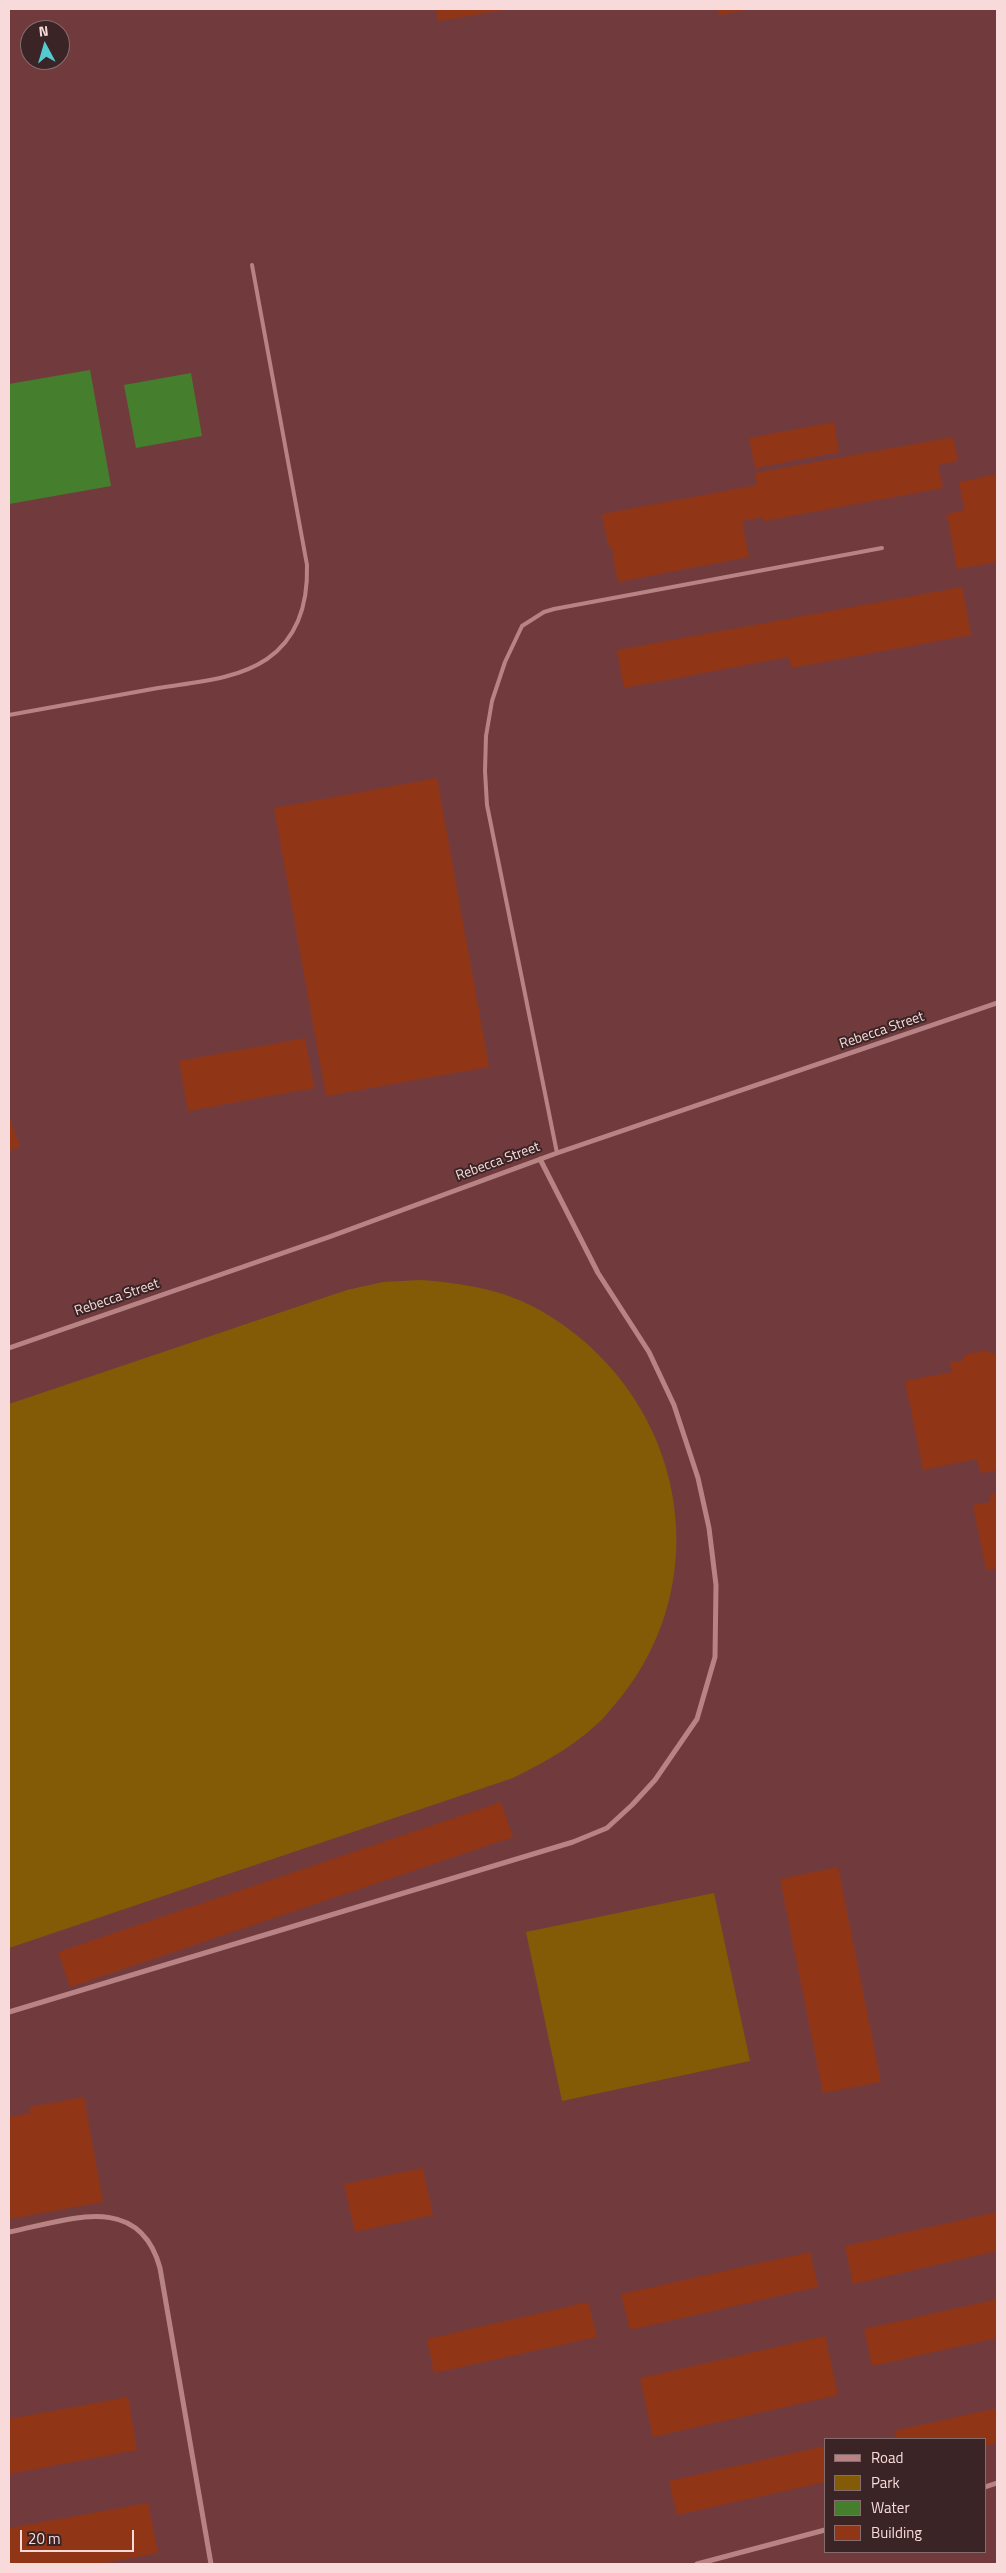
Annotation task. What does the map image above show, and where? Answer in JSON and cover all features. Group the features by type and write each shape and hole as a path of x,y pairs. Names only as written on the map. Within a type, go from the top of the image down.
{"street":[{"name":"Rebecca Street","path":"9,1348 329,1237 557,1153 997,1003"},
{"path":"9,2012 582,1839 607,1828 632,1805 654,1780 697,1718 715,1657 716,1585 709,1528 698,1478 674,1405 649,1352 598,1273 540,1159"},
{"path":"9,2232 106,2216 133,2226 152,2246 160,2268 210,2564"},
{"path":"697,2564 824,2530"}],"lane":[{"path":"9,716 233,675 268,658 283,645 294,629 303,608 307,587 307,565 252,265"},
{"path":"557,1153 486,805 486,736 492,701 505,662 522,626 538,615 554,609 882,548"}],"shaded area":[{"path":"9,9 997,9 997,2564 9,2564"}],"green space":[{"path":"421,1280 477,1287 504,1294 530,1305 583,1340 624,1385 654,1436 672,1491 676,1549 667,1607 644,1663 606,1715 596,1725 563,1751 513,1778 9,1948 9,1404 347,1290 383,1282"},
{"path":"714,1893 750,2061 562,2101 526,1932"}],"water":[{"path":"90,370 111,486 9,504 9,384"},
{"path":"191,373 202,436 136,448 124,385"}],"building":[{"path":"436,9 503,9 504,10 438,21"},
{"path":"718,9 746,9 746,10 719,15"},
{"path":"834,422 839,452 755,468 749,438"},
{"path":"953,437 958,461 938,465 943,488 764,521 763,517 742,521 749,557 618,582 611,545 608,546 602,514 757,485 755,473"},
{"path":"997,474 997,562 957,569 947,514 964,510 959,482"},
{"path":"962,587 971,635 791,668 789,657 624,688 617,650"},
{"path":"437,778 489,1067 326,1096 274,808"},
{"path":"305,1038 314,1088 188,1111 179,1061"},
{"path":"9,1116 20,1147 9,1151"},
{"path":"985,1350 993,1354 997,1353 997,1470 980,1473 977,1459 923,1470 905,1381 952,1372 950,1362 961,1361 966,1354"},
{"path":"997,1493 997,1568 986,1570 973,1505 991,1502 989,1495"},
{"path":"501,1802 513,1837 70,1987 58,1952"},
{"path":"838,1867 881,2082 823,2093 780,1879"},
{"path":"84,2097 103,2202 9,2219 9,2117 30,2113 29,2107"},
{"path":"423,2168 433,2215 355,2232 344,2184"},
{"path":"997,2212 997,2251 853,2284 845,2246"},
{"path":"810,2252 818,2287 630,2330 621,2294"},
{"path":"997,2299 997,2338 872,2366 864,2329"},
{"path":"588,2302 597,2337 434,2373 427,2339"},
{"path":"825,2336 838,2395 653,2437 640,2378"},
{"path":"128,2397 137,2450 9,2474 9,2419"},
{"path":"997,2408 997,2443 986,2446 986,2438 896,2438 894,2431"},
{"path":"824,2446 824,2482 677,2515 669,2481"},
{"path":"148,2503 158,2553 98,2564 9,2564 9,2528"}]}
